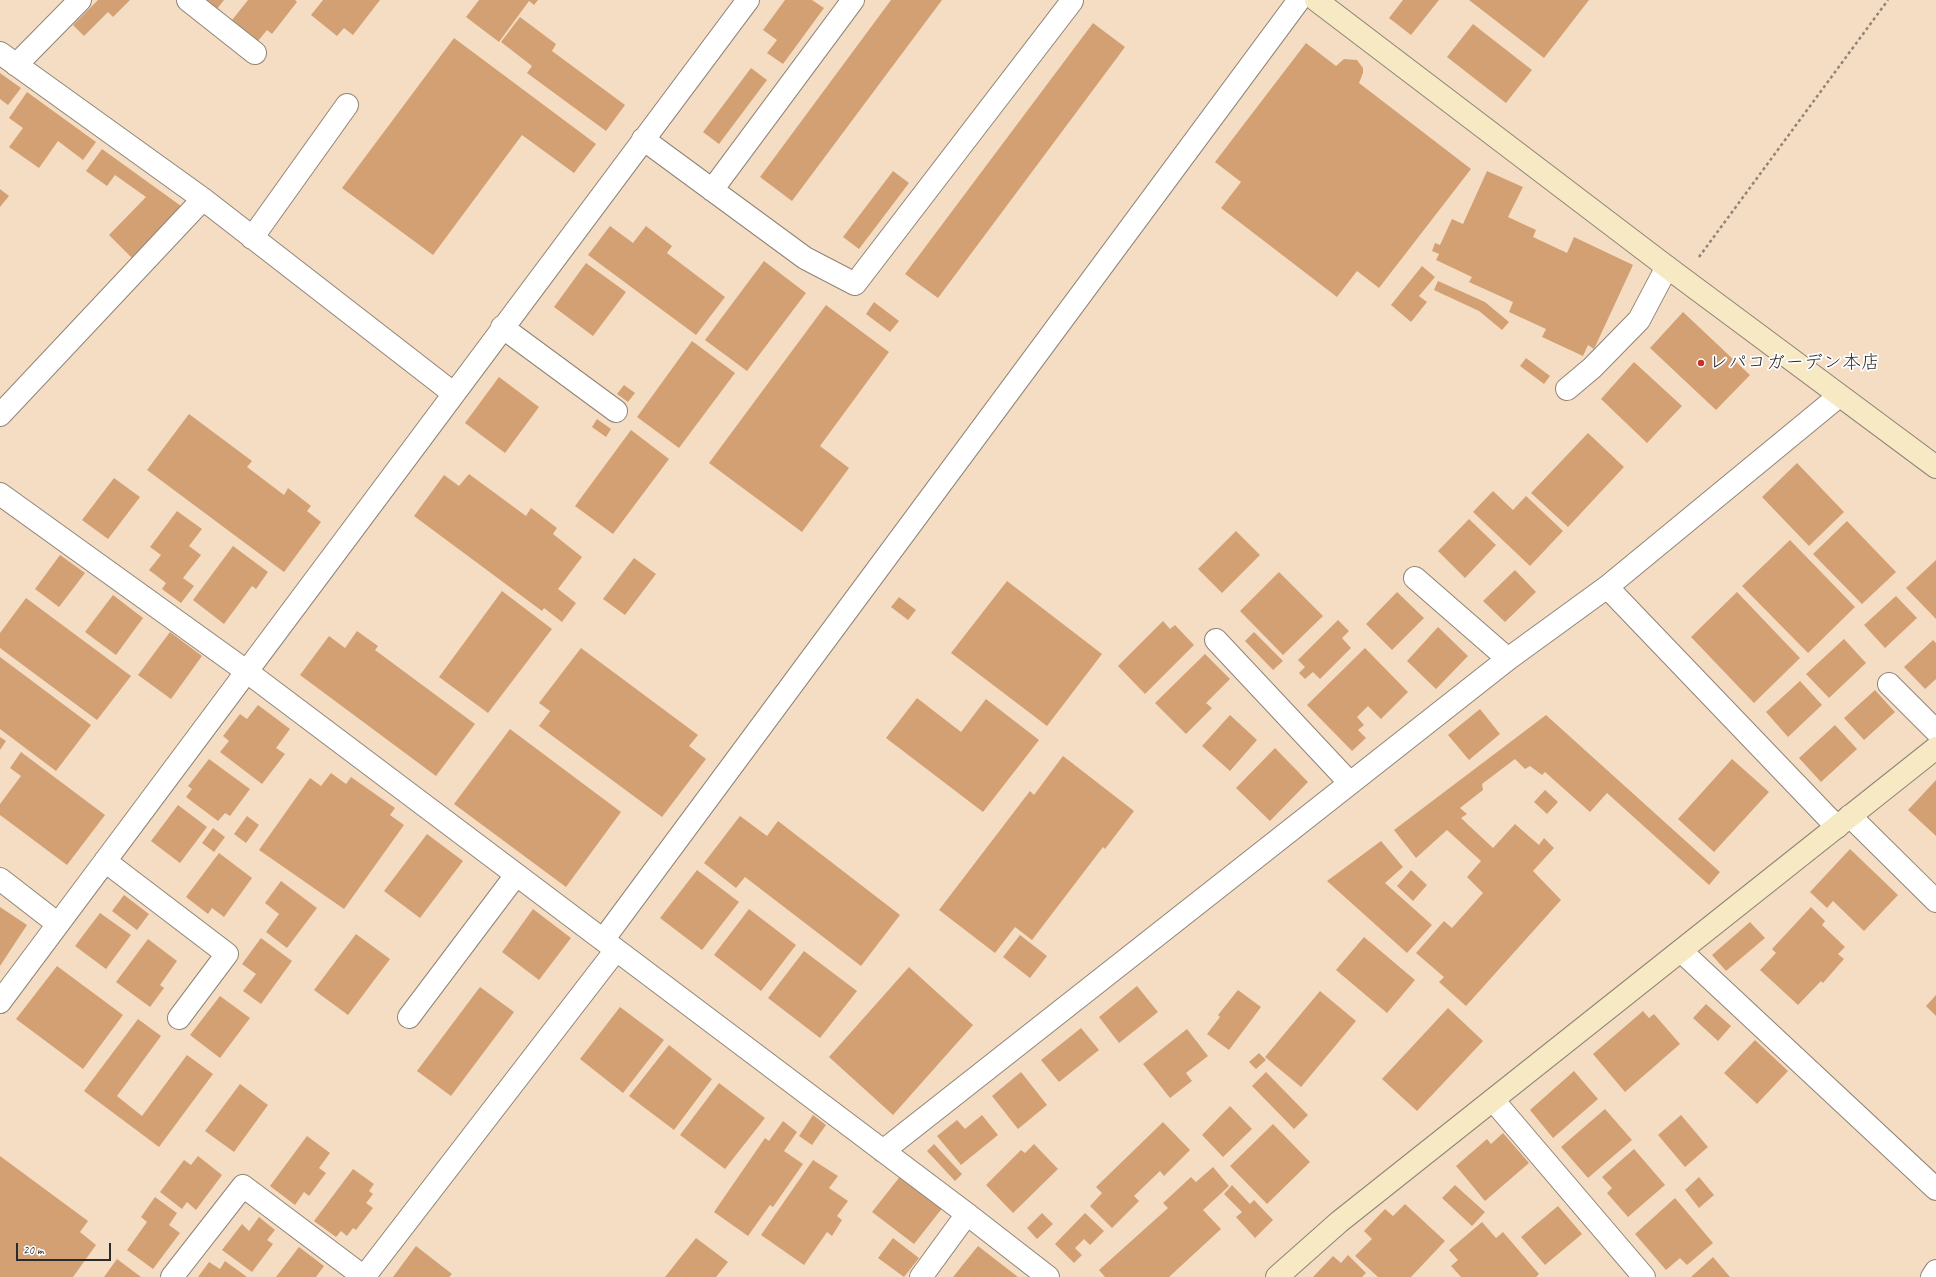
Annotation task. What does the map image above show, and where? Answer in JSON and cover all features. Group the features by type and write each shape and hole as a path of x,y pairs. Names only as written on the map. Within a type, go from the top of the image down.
{"street":[{"path":"80,0 8,59 203,200 453,393"},
{"path":"188,0 255,54"},
{"path":"0,1002 502,327 748,0"},
{"path":"712,190 853,0"},
{"path":"643,139 804,258 855,284 1072,1 1071,0"},
{"path":"172,1277 243,1186 364,1277 609,945 1299,0"},
{"path":"1316,0 1675,273 1936,467"},
{"path":"252,238 347,105"},
{"path":"0,415 203,200"},
{"path":"1567,389 1592,368 1639,320 1675,273"},
{"path":"502,327 616,411"},
{"path":"883,1151 1508,659 1607,587 1839,396"},
{"path":"0,494 246,671 967,1214 1048,1277"},
{"path":"1415,578 1508,659"},
{"path":"1607,587 1844,822 1936,901"},
{"path":"1216,640 1350,783"},
{"path":"1889,684 1936,731"},
{"path":"1277,1277 1339,1222 1936,748"},
{"path":"105,861 227,954 179,1018"},
{"path":"409,1017 516,875"},
{"path":"0,879 3,883 58,924"},
{"path":"1681,951 1936,1189"},
{"path":"1493,1100 1644,1277"},
{"path":"921,1277 967,1214"},
{"path":"1932,1277 1936,1272"}],"path":[{"path":"1675,273 1888,0"}],"building":[{"path":"98,0 130,0 113,17 108,12 84,36 73,25"},
{"path":"206,0 224,0 217,9"},
{"path":"248,0 295,0 297,2 272,34 267,30 258,41 232,20"},
{"path":"323,0 380,0 353,35 344,28 337,36 311,15"},
{"path":"479,0 538,0 534,5 529,1 499,42 466,17"},
{"path":"785,0 812,0 824,8 783,64 767,53 777,40 763,30"},
{"path":"891,0 942,0 792,201 760,177"},
{"path":"1403,0 1439,0 1411,35 1389,18"},
{"path":"1469,0 1589,0 1544,58"},
{"path":"520,17 556,44 552,51 625,105 606,131 527,73 532,66 501,42"},
{"path":"1093,23 1125,47 938,298 905,274"},
{"path":"1473,24 1532,70 1506,103 1447,57"},
{"path":"454,38 596,144 574,173 522,135 433,255 342,188"},
{"path":"1306,43 1336,66 1344,59 1357,60 1363,68 1363,73 1359,83 1471,169 1379,288 1357,271 1337,297 1221,208 1241,182 1215,162"},
{"path":"751,68 767,80 719,144 703,132"},
{"path":"0,73 21,88 8,105 0,99"},
{"path":"27,92 96,142 83,160 58,141 39,168 9,147 23,128 9,118"},
{"path":"102,149 181,206 173,217 133,259 109,235 146,197 115,175 107,186 86,171"},
{"path":"893,171 909,183 859,249 843,237"},
{"path":"1487,171 1523,187 1508,217 1536,230 1533,237 1567,253 1574,237 1633,265 1594,349 1588,345 1583,356 1542,337 1546,329 1509,312 1513,302 1469,282 1472,277 1436,260 1439,254 1432,251 1435,243 1440,245 1452,219 1463,224"},
{"path":"0,189 9,196 0,207"},
{"path":"610,226 633,243 646,226 672,246 667,253 725,297 696,335 588,255"},
{"path":"764,261 806,293 747,371 705,340"},
{"path":"586,263 626,292 593,336 554,307"},
{"path":"1422,266 1435,277 1419,296 1427,302 1411,322 1391,305"},
{"path":"1438,281 1485,302 1509,322 1502,330 1479,311 1434,290"},
{"path":"874,302 899,321 890,332 866,314"},
{"path":"826,305 889,352 820,446 849,468 802,532 709,463"},
{"path":"1683,312 1750,375 1716,410 1650,348"},
{"path":"692,341 735,373 679,448 637,417"},
{"path":"1526,358 1550,376 1544,384 1520,366"},
{"path":"1634,362 1682,406 1647,443 1601,399"},
{"path":"499,377 539,407 505,453 465,423"},
{"path":"624,385 635,393 628,402 617,394"},
{"path":"189,414 252,461 247,467 284,495 288,488 311,506 307,511 321,522 284,572 147,470"},
{"path":"597,419 611,429 606,437 592,427"},
{"path":"631,430 669,459 613,534 575,506"},
{"path":"1588,433 1624,467 1568,527 1531,493"},
{"path":"1797,463 1844,512 1809,546 1762,497"},
{"path":"469,474 526,516 531,508 557,528 553,534 582,557 558,589 576,603 562,622 544,608 542,611 414,516 444,475 459,486"},
{"path":"114,478 140,497 108,539 82,520"},
{"path":"1493,491 1513,510 1526,496 1563,531 1530,566 1473,512"},
{"path":"177,511 202,529 189,546 201,555 183,578 194,586 181,603 162,589 166,583 149,570 161,555 150,547"},
{"path":"1469,519 1496,545 1465,578 1438,551"},
{"path":"1847,521 1896,572 1862,604 1813,554"},
{"path":"1236,531 1260,555 1222,593 1198,569"},
{"path":"1790,540 1855,607 1808,653 1742,586"},
{"path":"233,546 268,572 256,589 252,586 224,624 193,600"},
{"path":"60,555 85,573 59,607 35,589"},
{"path":"634,558 656,574 625,615 603,599"},
{"path":"1936,560 1936,619 1906,588"},
{"path":"1515,570 1536,592 1505,622 1483,601"},
{"path":"1279,572 1323,616 1283,655 1240,611"},
{"path":"1007,581 1102,654 1047,726 951,653"},
{"path":"502,591 552,629 488,713 439,677"},
{"path":"1397,592 1424,618 1392,650 1366,624"},
{"path":"1737,592 1800,658 1754,703 1691,637"},
{"path":"113,595 143,618 116,655 85,632"},
{"path":"1896,596 1917,618 1885,648 1864,625"},
{"path":"899,597 916,610 908,620 891,607"},
{"path":"26,598 131,676 97,720 0,648 0,633"},
{"path":"1338,620 1349,631 1342,638 1351,648 1320,679 1313,672 1305,679 1299,673 1305,667 1298,660"},
{"path":"1163,621 1170,629 1175,625 1194,645 1145,694 1118,666"},
{"path":"1438,627 1468,656 1436,689 1407,661"},
{"path":"357,631 378,646 375,650 475,724 436,776 300,675 329,636 345,648"},
{"path":"170,632 202,656 171,699 138,675"},
{"path":"1254,632 1283,661 1273,670 1245,641"},
{"path":"1844,639 1866,663 1829,698 1806,674"},
{"path":"1933,640 1936,643 1936,679 1925,689 1904,667"},
{"path":"581,648 698,735 689,746 706,759 662,817 539,726 550,711 539,703"},
{"path":"1365,648 1408,692 1381,719 1368,706 1357,717 1364,725 1358,730 1366,738 1352,751 1307,705"},
{"path":"1205,654 1230,679 1206,703 1212,708 1186,734 1155,703"},
{"path":"0,657 91,725 56,771 0,729"},
{"path":"1800,681 1822,705 1788,737 1766,712"},
{"path":"1875,690 1895,712 1864,740 1844,718"},
{"path":"917,698 961,732 986,699 1039,740 983,812 886,738"},
{"path":"258,705 290,729 276,748 285,754 262,784 220,752 229,741 223,736 240,714 247,719"},
{"path":"1480,709 1500,734 1469,760 1448,735"},
{"path":"1230,715 1257,740 1230,771 1202,746"},
{"path":"1546,715 1720,872 1709,885 1607,793 1590,812 1545,772 1542,775 1530,766 1525,769 1515,759 1482,784 1483,790 1460,808 1467,814 1461,818 1493,848 1515,824 1539,845 1544,838 1554,848 1533,871 1561,900 1466,1006 1439,982 1444,977 1416,953 1444,921 1452,928 1483,893 1467,877 1481,861 1447,830 1416,858 1394,830"},
{"path":"1835,725 1857,749 1821,782 1799,758"},
{"path":"510,729 621,812 566,887 454,804"},
{"path":"0,737 6,741 0,750"},
{"path":"1275,748 1308,782 1270,821 1236,788"},
{"path":"21,752 105,815 67,865 0,815 0,804 21,776 10,768"},
{"path":"1063,756 1134,811 1105,849 1103,847 1032,940 1015,927 995,953 939,910 1030,791 1034,795"},
{"path":"209,759 250,789 230,816 225,813 218,821 186,797 192,789 188,786"},
{"path":"1732,759 1769,792 1714,852 1678,819"},
{"path":"331,773 346,784 351,777 395,808 390,815 404,825 344,909 259,850 310,778 321,786"},
{"path":"1936,780 1936,836 1908,810"},
{"path":"1545,790 1558,802 1547,814 1534,802"},
{"path":"178,805 207,827 180,863 151,841"},
{"path":"247,816 259,825 246,843 234,834"},
{"path":"740,816 767,836 778,821 900,915 861,966 745,877 736,888 704,863"},
{"path":"213,828 225,837 214,852 202,843"},
{"path":"427,834 463,861 420,918 384,891"},
{"path":"1381,841 1403,867 1385,883 1432,925 1407,953 1327,881"},
{"path":"1850,849 1898,895 1864,931 1833,901 1827,908 1810,892"},
{"path":"219,853 252,878 224,917 212,908 208,914 186,897"},
{"path":"697,870 739,902 702,950 660,918"},
{"path":"1411,870 1427,885 1413,901 1397,886"},
{"path":"281,881 317,908 287,948 266,932 279,914 265,903"},
{"path":"124,895 149,914 137,930 112,911"},
{"path":"0,907 27,925 0,966"},
{"path":"1811,907 1825,921 1822,925 1845,947 1838,954 1844,959 1823,983 1821,981 1798,1005 1760,970 1776,953 1772,949"},
{"path":"533,909 571,938 539,980 502,952"},
{"path":"749,909 796,945 761,991 714,955"},
{"path":"100,913 131,935 106,969 75,946"},
{"path":"1750,922 1765,938 1726,971 1712,955"},
{"path":"356,934 390,959 348,1015 314,990"},
{"path":"1020,935 1047,956 1030,978 1003,957"},
{"path":"1364,937 1415,980 1387,1013 1336,970"},
{"path":"261,938 292,961 261,1004 243,991 256,974 242,964"},
{"path":"148,939 177,961 160,985 164,988 150,1007 116,982"},
{"path":"804,951 857,991 820,1038 768,998"},
{"path":"57,966 123,1015 83,1069 16,1019"},
{"path":"909,967 973,1025 893,1115 829,1057"},
{"path":"1137,986 1158,1012 1119,1043 1099,1017"},
{"path":"480,987 514,1012 451,1096 417,1071"},
{"path":"1238,990 1261,1007 1229,1050 1207,1034 1220,1017 1218,1015"},
{"path":"1320,991 1356,1021 1301,1087 1265,1057"},
{"path":"1936,995 1936,1016 1926,1006"},
{"path":"220,996 250,1018 220,1058 190,1035"},
{"path":"1706,1004 1731,1026 1718,1041 1693,1018"},
{"path":"620,1007 664,1040 623,1093 580,1059"},
{"path":"1448,1008 1483,1041 1417,1111 1382,1079"},
{"path":"1643,1011 1649,1018 1654,1014 1680,1044 1625,1092 1593,1054"},
{"path":"138,1019 161,1036 117,1096 142,1116 187,1055 213,1074 159,1147 84,1091"},
{"path":"1081,1028 1099,1050 1059,1082 1041,1060"},
{"path":"1187,1029 1208,1056 1186,1073 1192,1081 1170,1098 1143,1064"},
{"path":"1755,1040 1788,1071 1757,1104 1724,1073"},
{"path":"669,1045 712,1079 674,1130 629,1096"},
{"path":"1259,1053 1266,1060 1256,1069 1249,1062"},
{"path":"1574,1071 1598,1099 1553,1138 1530,1110"},
{"path":"1021,1072 1047,1105 1018,1129 992,1096"},
{"path":"1266,1072 1308,1115 1294,1129 1252,1086"},
{"path":"719,1083 765,1118 725,1169 680,1135"},
{"path":"240,1084 268,1105 234,1152 205,1131"},
{"path":"1230,1106 1252,1129 1223,1157 1202,1135"},
{"path":"1605,1109 1632,1140 1588,1178 1561,1147"},
{"path":"813,1115 826,1125 812,1145 799,1136"},
{"path":"982,1115 998,1135 961,1165 937,1136 957,1120 965,1129"},
{"path":"1681,1115 1708,1147 1685,1167 1658,1135"},
{"path":"783,1121 797,1132 784,1151 803,1164 773,1207 770,1205 748,1236 714,1212 765,1138 769,1141"},
{"path":"1163,1122 1190,1150 1164,1176 1160,1171 1134,1196 1139,1201 1112,1228 1090,1206 1102,1193 1096,1187"},
{"path":"1273,1124 1310,1162 1267,1204 1230,1166"},
{"path":"1503,1133 1529,1163 1485,1201 1456,1166 1487,1139 1491,1144"},
{"path":"307,1136 330,1153 319,1168 326,1173 309,1196 304,1192 295,1205 270,1186"},
{"path":"934,1144 962,1174 955,1181 927,1151"},
{"path":"1034,1144 1058,1169 1013,1213 986,1185 1021,1150 1025,1153"},
{"path":"1634,1149 1665,1185 1628,1217 1607,1193 1612,1188 1602,1177"},
{"path":"0,1156 88,1221 80,1232 96,1245 73,1277 0,1277"},
{"path":"198,1156 222,1175 196,1210 187,1202 182,1209 160,1192 184,1160 191,1165"},
{"path":"813,1160 838,1176 829,1188 848,1201 837,1216 842,1220 832,1236 827,1232 804,1265 761,1235"},
{"path":"1213,1167 1229,1186 1203,1210 1221,1229 1169,1277 1105,1277 1099,1270 1168,1208 1163,1203 1191,1177 1196,1182"},
{"path":"353,1169 374,1184 369,1191 373,1194 366,1203 373,1208 356,1230 353,1228 347,1236 341,1231 336,1237 314,1221"},
{"path":"902,1174 944,1206 914,1244 872,1212"},
{"path":"1699,1177 1714,1195 1699,1208 1685,1190"},
{"path":"1232,1185 1250,1204 1254,1200 1273,1220 1255,1238 1236,1217 1242,1212 1224,1194"},
{"path":"1455,1185 1485,1212 1472,1226 1442,1198"},
{"path":"155,1197 177,1213 169,1225 180,1233 153,1269 127,1250 147,1222 141,1217"},
{"path":"1675,1198 1713,1243 1687,1265 1680,1258 1666,1270 1635,1234"},
{"path":"1405,1204 1445,1241 1411,1277 1378,1277 1355,1256 1372,1239 1364,1231 1385,1209 1393,1216"},
{"path":"1558,1206 1582,1234 1545,1265 1521,1237"},
{"path":"1042,1213 1053,1224 1037,1239 1027,1228"},
{"path":"1085,1213 1104,1231 1090,1245 1084,1239 1075,1248 1082,1255 1074,1263 1055,1244"},
{"path":"259,1217 275,1230 267,1240 273,1244 252,1272 222,1250 242,1224 249,1231"},
{"path":"1482,1222 1496,1238 1503,1232 1539,1274 1536,1277 1461,1277 1451,1266 1458,1260 1449,1250"},
{"path":"696,1238 728,1262 716,1277 665,1277"},
{"path":"893,1238 919,1258 904,1277 878,1258"},
{"path":"416,1246 452,1274 449,1277 393,1277"},
{"path":"978,1246 1018,1277 953,1277"},
{"path":"299,1247 324,1266 316,1277 276,1277"},
{"path":"1348,1255 1366,1273 1362,1277 1313,1277 1333,1256 1341,1263"},
{"path":"1713,1257 1730,1277 1691,1277"},
{"path":"117,1259 141,1277 104,1277"},
{"path":"225,1261 247,1277 198,1277 209,1262 220,1269"}],"place":[{"name":"レパコガーデン本店","path":"1701,363"}]}
